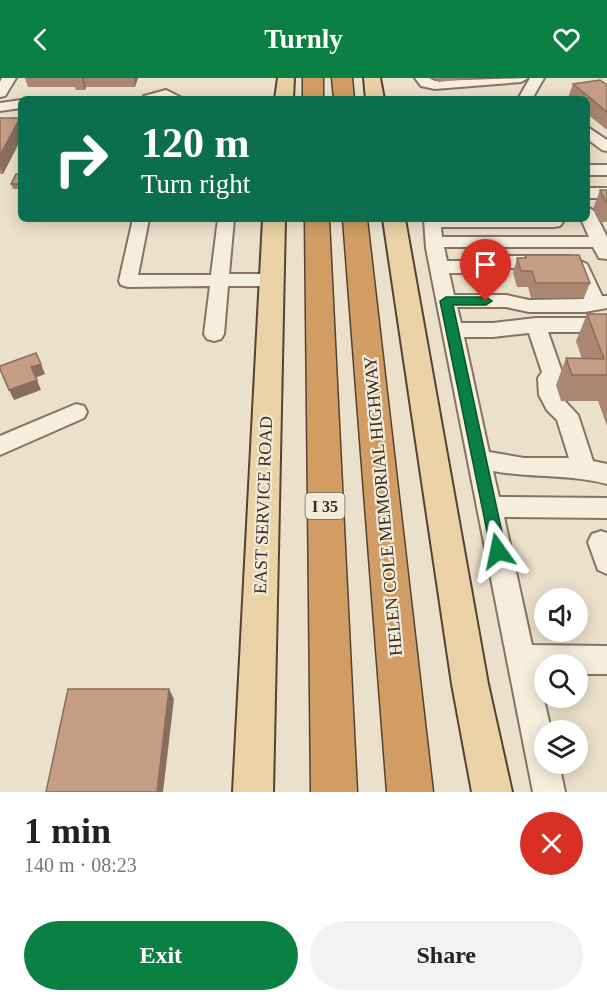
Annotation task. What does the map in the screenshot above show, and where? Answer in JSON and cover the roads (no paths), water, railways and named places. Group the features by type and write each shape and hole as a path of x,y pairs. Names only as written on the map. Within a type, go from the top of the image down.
{"highway":[{"path":"313,78 313,96"},
{"path":"342,78 344,96"},
{"name":"I 35","path":"317,222 334,792"},
{"name":"HELEN COLE MEMORIAL HIGHWAY","path":"356,222 410,788"}],"main road":[{"path":"284,96 286,78"},
{"path":"372,78 375,96"},
{"name":"EAST SERVICE ROAD","path":"253,792 274,222"},
{"path":"394,222 470,684 492,792"}],"street":[{"path":"422,78 426,83 443,85 522,78 514,96"},
{"path":"531,96 537,78"},
{"path":"149,92 166,93 172,96"},
{"path":"0,106 18,104"},
{"path":"590,134 607,149"},
{"path":"590,150 607,149"},
{"path":"590,170 607,170"},
{"path":"590,193 607,193"},
{"path":"590,219 605,247"},
{"path":"140,222 128,281 270,280"},
{"path":"214,334 226,222"},
{"path":"433,228 476,222"},
{"path":"433,228 605,247"},
{"path":"433,228 439,267 549,792"},
{"path":"439,267 484,267 506,262 569,262 580,268 601,302 585,306 529,306 506,301 446,301"},
{"path":"452,330 493,330 536,325 607,325"},
{"path":"536,325 566,394 584,468"},
{"path":"0,446 76,412"},
{"path":"479,459 524,467 584,468 607,474"},
{"path":"489,507 607,508"},
{"path":"521,659 607,660"}]}
